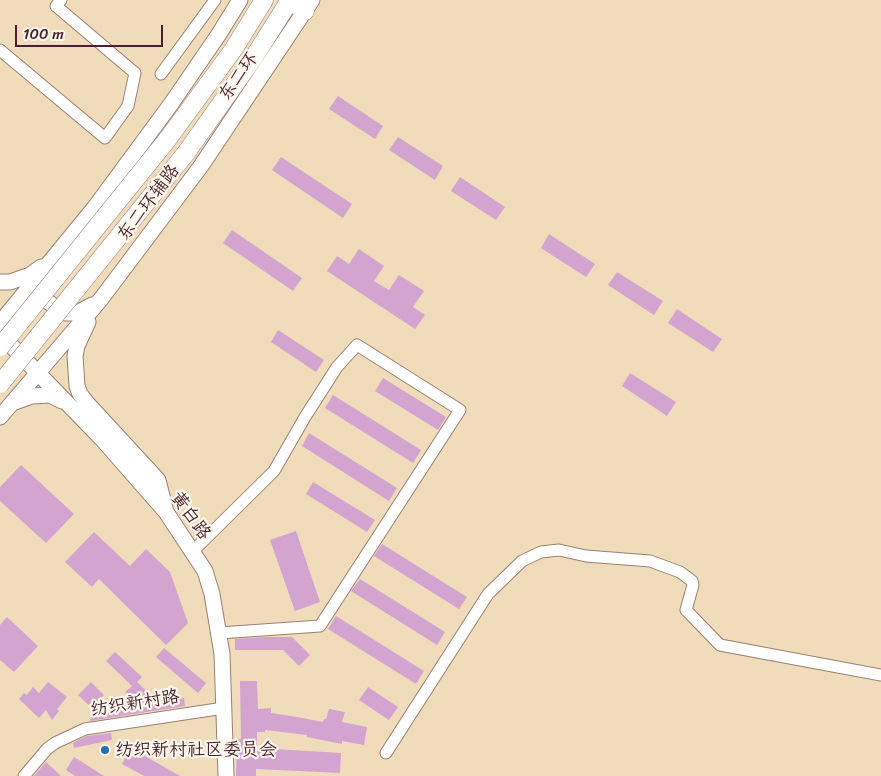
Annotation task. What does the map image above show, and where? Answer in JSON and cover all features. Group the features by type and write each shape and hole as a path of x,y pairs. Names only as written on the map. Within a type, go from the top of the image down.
{"highway":[{"name":"东二环","path":"0,347 167,140 233,50 264,0"},
{"name":"东二环","path":"0,384 186,153 254,58 290,1"},
{"path":"290,1 309,6"}],"main road":[{"path":"0,323 95,206 171,104 240,0"},
{"name":"东二环辅路","path":"0,418 101,299 201,166 309,6"},
{"path":"0,282 10,282 30,274 53,259"},
{"path":"53,259 44,276 43,287 45,297 52,305 71,314 77,313 101,299"},
{"path":"101,299 77,346 75,362 77,386 80,394 158,480 166,512"},
{"name":"黄白路","path":"0,334 102,439 166,512 205,571 212,594 222,654 226,776"},
{"path":"14,402 32,396 50,395 67,403"}],"street":[{"path":"0,50 105,138 128,106 135,73 56,6 61,0"},
{"path":"161,74 215,0"},
{"path":"192,551 274,471 337,367 357,345 460,410 320,626 219,633"},
{"path":"386,753 488,594 522,562 541,552 559,550 586,556 650,561 680,572 692,581 693,585 686,610 720,645 881,675"},
{"name":"纺织新村路","path":"24,776 47,749 55,743 85,729 224,708"}],"building":[{"path":"338,96 383,126 375,139 329,109"},
{"path":"398,137 443,166 435,180 389,150"},
{"path":"281,157 352,204 343,218 272,170"},
{"path":"460,177 505,207 496,220 451,191"},
{"path":"232,230 302,278 293,291 223,243"},
{"path":"549,234 595,264 586,277 541,248"},
{"path":"359,249 384,266 374,281 389,290 399,275 424,291 413,307 425,315 415,329 327,271 337,256 349,264"},
{"path":"617,272 663,301 654,315 608,285"},
{"path":"677,309 722,339 713,352 668,323"},
{"path":"278,330 324,360 316,372 271,342"},
{"path":"630,373 676,402 667,416 622,386"},
{"path":"383,378 446,417 438,430 375,391"},
{"path":"333,395 421,450 413,463 325,408"},
{"path":"309,433 397,488 389,501 302,446"},
{"path":"21,465 74,514 46,543 0,501 0,487"},
{"path":"313,482 375,520 367,532 306,494"},
{"path":"296,531 320,602 295,611 270,540"},
{"path":"94,532 130,566 146,549 170,572 188,623 166,645 99,579 92,587 65,562"},
{"path":"382,544 467,597 459,609 374,556"},
{"path":"360,579 445,632 437,645 351,591"},
{"path":"336,616 424,671 416,684 328,629"},
{"path":"7,617 38,646 14,672 0,660 0,625"},
{"path":"292,637 310,655 299,666 283,650 235,650 235,639"},
{"path":"164,648 206,683 198,693 156,657"},
{"path":"115,652 142,677 137,682 159,703 184,698 185,706 90,721 94,710 78,695 91,682 104,695 96,702 105,711 135,702 125,692 132,686 106,661"},
{"path":"240,681 257,681 258,709 271,708 271,713 323,722 329,709 345,712 342,722 367,727 364,745 342,741 342,744 307,737 307,735 265,730 265,732 257,732 257,748 341,753 340,773 256,769 256,776 236,776 237,739 241,739"},
{"path":"48,682 67,697 57,709 59,711 52,720 46,710 39,718 19,699 24,693 27,695 33,687 39,693"},
{"path":"368,687 398,707 389,720 359,700"},
{"path":"111,733 112,740 74,748 73,743 87,736"},
{"path":"131,748 180,776 144,776 122,764"},
{"path":"74,757 104,776 75,776 66,770"},
{"path":"46,762 61,776 34,776"}],"place":[{"name":"纺织新村社区委员会","path":"105,750"}]}
